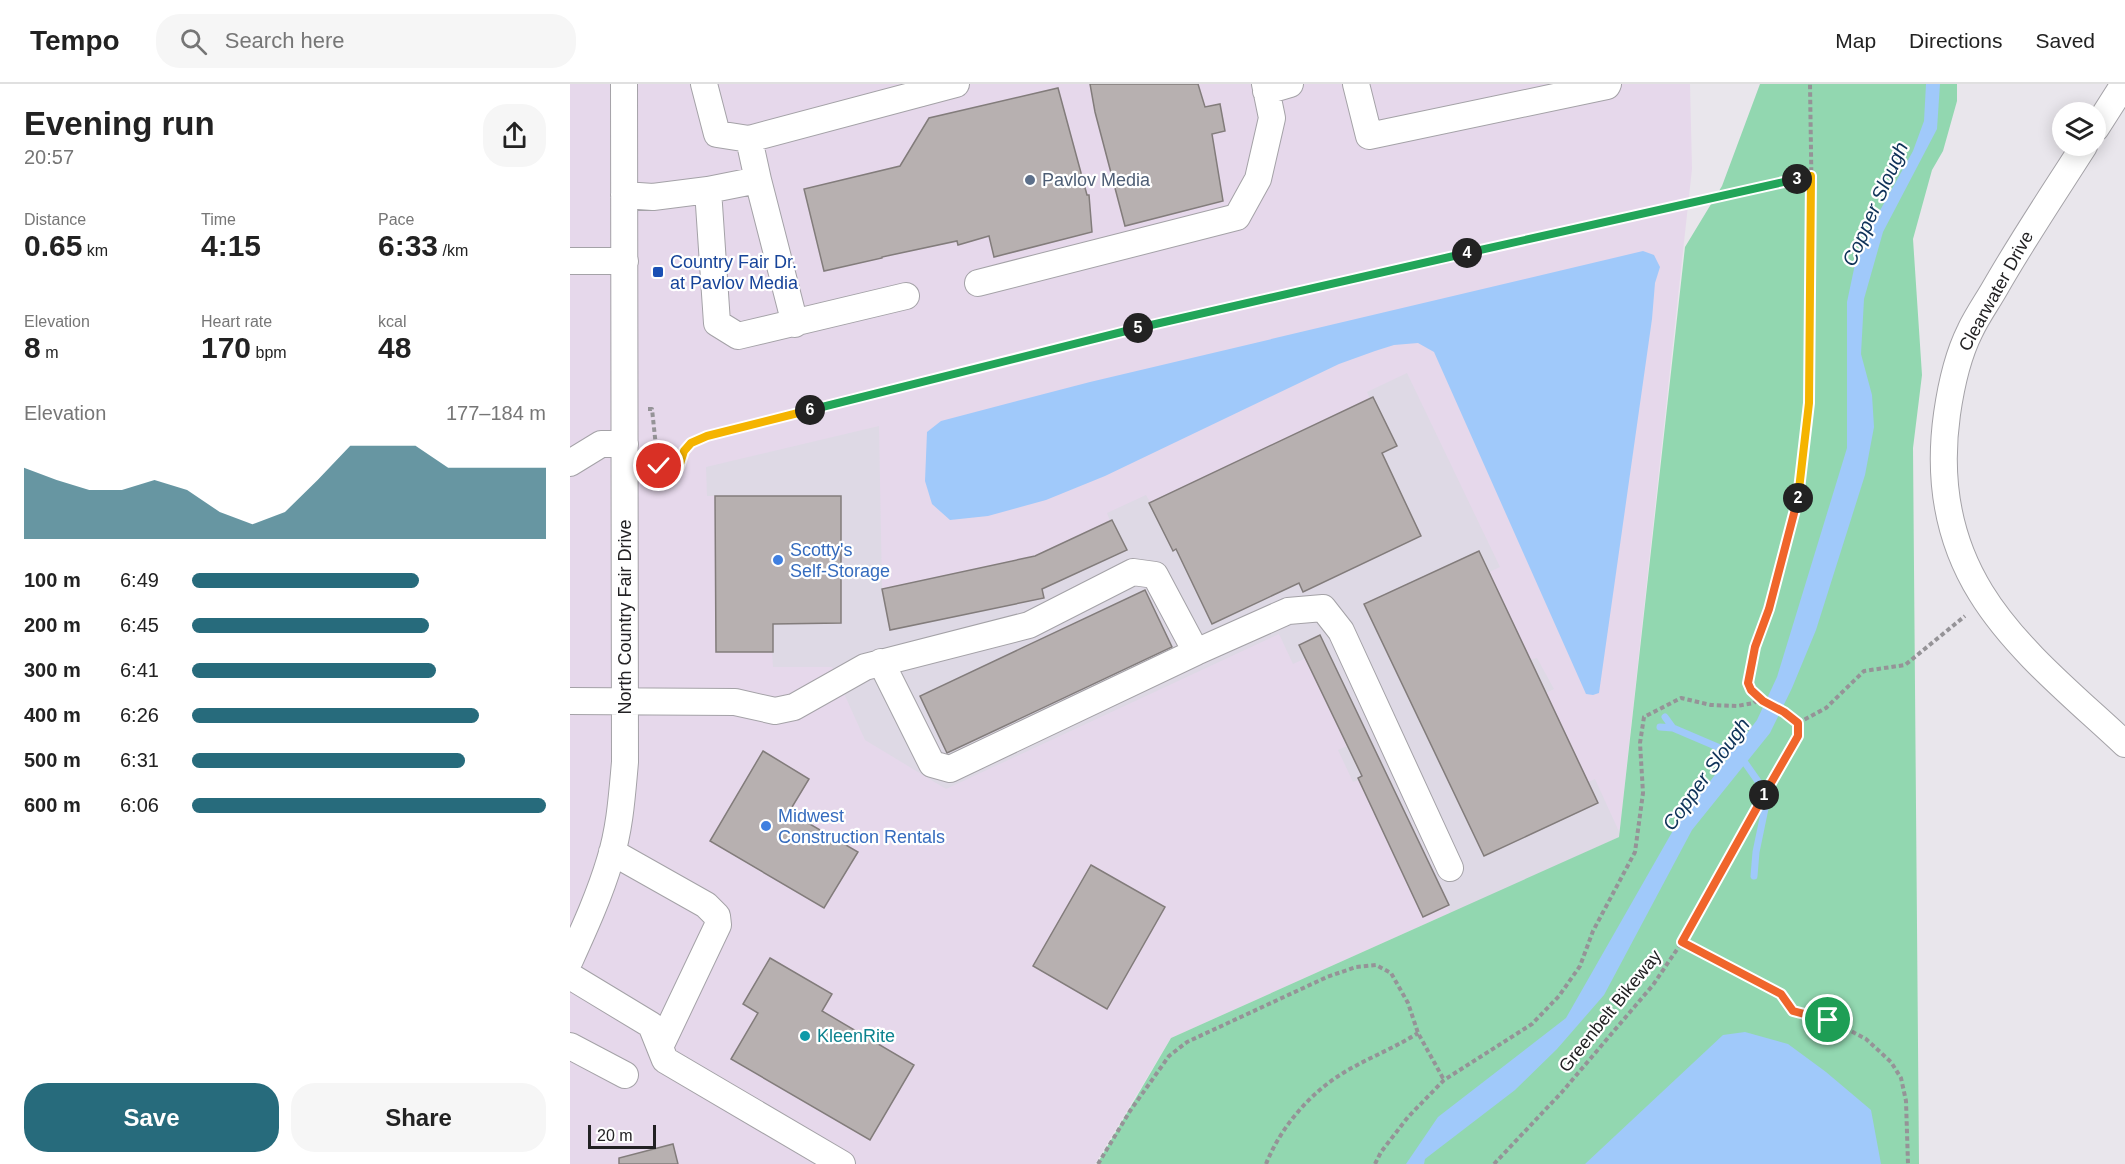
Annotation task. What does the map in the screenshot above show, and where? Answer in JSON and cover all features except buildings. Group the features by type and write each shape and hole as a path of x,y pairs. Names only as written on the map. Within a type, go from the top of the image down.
{"street":[{"name":"North Country Fair Drive","path":"574,944 589,919 612,852 619,821 625,762 624,84"},
{"path":"704,84 717,134 749,138 921,88 956,84"},
{"path":"1356,84 1370,136 1608,84"},
{"path":"2106,112 2124,84"},
{"path":"978,282 1237,217 1258,179 1272,118 1274,86"},
{"path":"749,138 795,324"},
{"name":"Clearwater Drive","path":"2077,156 2018,247 1970,332 1958,361 1950,392 1943,470 1947,508 1954,535 1966,565 1982,594 2013,635 2125,744"},
{"path":"624,195 653,197 708,190 758,180"},
{"path":"708,190 717,323 738,336 906,296"},
{"path":"570,261 625,261"},
{"path":"570,463 601,444 625,444"},
{"path":"570,701 735,702 775,711 794,707 865,667 1029,625 1133,572 1155,575 1196,652"},
{"path":"880,662 932,764 950,769 1196,652 1288,611 1323,608 1341,631 1450,868"},
{"path":"612,852 706,905 717,916 718,925 660,1047"},
{"path":"570,976 651,1026 665,1060 842,1164"},
{"path":"570,1046 625,1075"}],"path":[{"path":"1810,84 1809,403 1799,495 1769,609 1755,647 1748,683 1751,690 1761,699 1798,723 1826,708 1864,671 1905,665 1965,616"},
{"path":"625,409 652,409 659,475 674,471 679,467 684,451 691,443 707,436 1147,326 1811,176"},
{"path":"1375,1164 1381,1152 1408,1117 1444,1080 1532,1024 1559,996 1580,966 1593,931 1635,852 1643,793 1640,743 1644,717 1681,698 1711,705 1737,706 1754,703 1761,699"},
{"name":"Greenbelt Bikeway","path":"1494,1164 1562,1092 1653,985 1682,942 1798,736 1798,723"},
{"path":"1682,942 1781,994 1793,1011 1828,1020 1866,1039 1891,1062 1901,1078 1906,1101 1908,1164"},
{"path":"1098,1164 1130,1111 1169,1056 1187,1042 1327,977 1356,967 1376,965 1391,973 1408,1003 1418,1033 1444,1080"},
{"path":"1266,1164 1281,1136 1313,1096 1338,1076 1418,1033"}],"shaded area":[{"path":"570,84 1690,84 1692,169 1619,837 1171,1038 1095,1164 570,1164"},
{"path":"1407,373 1500,567 1489,572 1530,660 1537,658 1554,689 1546,693 1588,782 1595,779 1621,836 1451,914 1447,906 1423,917 1359,780 1353,782 1338,750 1347,746 1306,658 1293,664 1279,634 946,789 865,740 832,667 773,667 772,652 716,652 715,496 707,496 706,467 879,426 882,589 1035,556 1110,521 1107,513 1146,495 1150,502 1370,399 1367,392"}],"green space":[{"path":"1760,84 1957,84 1957,101 1943,151 1932,170 1913,239 1922,375 1913,448 1919,1164 1097,1164 1171,1038 1619,837 1685,247 1722,186"}],"water":[{"path":"1926,84 1940,84 1937,129 1883,232 1864,299 1861,354 1872,395 1874,427 1865,475 1816,630 1792,688 1770,733 1692,830 1604,995 1557,1049 1515,1090 1425,1159 1424,1164 1406,1164 1438,1117 1566,1018 1675,827 1757,720 1777,677 1847,448 1847,302 1858,250 1913,151 1924,121"},
{"path":"1643,251 1654,255 1660,267 1655,283 1652,319 1599,693 1586,694 1434,352 1418,343 1394,345 1339,364 1105,476 1046,500 988,516 950,520 932,504 925,481 927,432 941,421 1090,382"},
{"path":"1745,1032 1788,1044 1871,1110 1881,1164 1585,1164 1723,1035"}],"waterway":[{"path":"1665,717 1673,728"},
{"name":"Copper Slough","path":"1660,727 1673,728 1741,757 1762,787"},
{"path":"1754,876 1756,852 1767,799"}],"place":[{"name":"Pavlov Media","path":"1030,180"},
{"name":"Country Fair Dr. at Pavlov Media","path":"658,272"},
{"name":"Scotty's Self-Storage","path":"778,560"},
{"name":"Midwest Construction Rentals","path":"766,826"},
{"name":"KleenRite","path":"805,1036"}],"route":[{"path":"659,466 659,475 674,471 679,467 684,451 691,443 707,436 1147,326 1811,176 1809,403 1799,495 1769,609 1755,647 1748,683 1751,690 1763,701 1784,712 1798,723 1798,736 1682,942 1781,994 1793,1011 1828,1020"}]}
